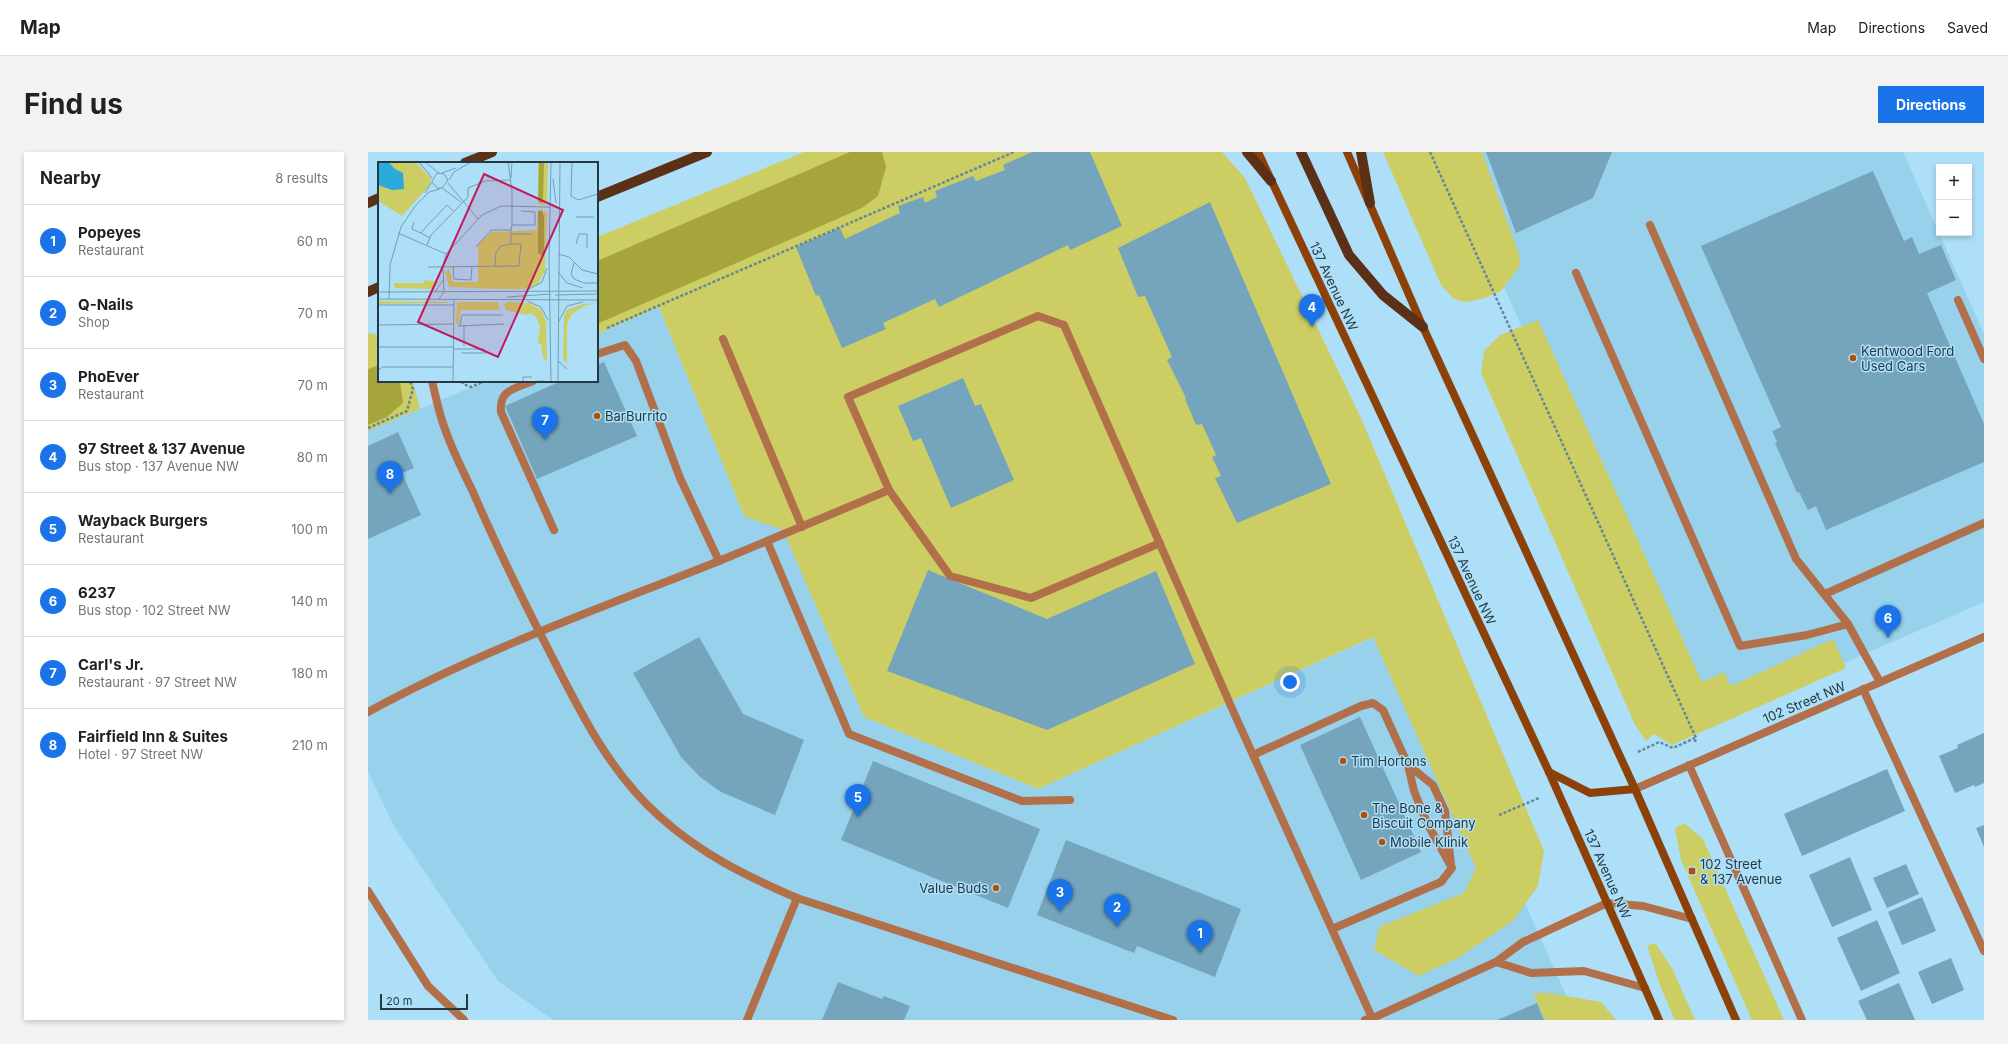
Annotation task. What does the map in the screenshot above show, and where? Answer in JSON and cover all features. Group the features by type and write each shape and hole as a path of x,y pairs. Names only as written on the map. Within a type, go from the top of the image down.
{"main road":[{"path":"467,162 492,152"},
{"path":"675,165 693,152"},
{"path":"598,197 707,152"},
{"path":"1248,152 1271,181"},
{"name":"137 Avenue NW","path":"1258,152 1549,772 1659,1020"},
{"path":"1301,152 1349,255 1383,295 1423,327"},
{"path":"1347,152 1423,327 1635,789 1736,1020"},
{"path":"1361,152 1370,203"},
{"path":"368,203 378,198"},
{"path":"368,292 378,287"},
{"path":"1549,772 1590,793 1635,789"}],"street":[{"path":"1650,225 1796,559 1848,624 1880,682"},
{"path":"1576,273 1740,646 1807,635 1848,624"},
{"path":"1958,300 1984,359"},
{"path":"1160,544 1031,598 950,576 889,490 848,397 1038,316 1064,325 1253,755 1332,929 1370,1019 1496,962 1523,942 1607,903 1643,906 1692,919"},
{"path":"723,339 802,527"},
{"path":"598,354 625,345 636,361 680,478 719,561"},
{"path":"432,382 444,428 500,553 539,632 590,729 610,760 633,790 658,816 686,839 716,860 748,877 797,898 1173,1020"},
{"path":"531,382 506,393 500,401 501,412 554,530"},
{"path":"368,712 404,692 539,632 719,561 889,490"},
{"path":"1825,594 1984,523"},
{"path":"767,541 849,734 1022,801 1070,800"},
{"name":"102 Street NW","path":"1635,789 1984,637"},
{"path":"1863,690 1984,951"},
{"path":"1253,755 1361,706 1373,703 1383,710 1408,765 1414,791 1419,804 1452,868"},
{"path":"1332,929 1441,882 1452,868 1445,811 1434,785 1408,765"},
{"path":"1689,765 1802,1020"},
{"path":"368,891 428,986 464,1020"},
{"path":"747,1020 797,898"},
{"path":"1496,962 1531,973 1584,971 1645,988"}],"path":[{"path":"604,329 1014,152"},
{"path":"1430,152 1696,738 1689,765"},
{"path":"368,428 407,411 413,389 410,382"},
{"path":"462,382 463,384 471,387 483,382"},
{"path":"1651,747 1659,742 1673,748 1696,738"},
{"path":"1499,815 1523,806"}],"shaded area":[{"path":"804,152 1222,152 1245,178 1361,418 1544,851 1538,886 1513,921 1458,958 1419,976 1374,950 1379,927 1464,893 1476,868 1373,637 1038,789 864,717 783,530 744,516 659,307 598,334 598,237"},
{"path":"850,152 882,152 886,167 878,196 862,208 598,324 598,261"},
{"path":"1383,152 1482,152 1519,254 1520,266 1501,291 1482,299 1466,302 1454,299 1441,285"},
{"path":"1443,152 1903,152 1936,226 1936,236 1940,236 1984,334 1984,602 1702,725"},
{"path":"659,307 744,516 783,529 864,717 1038,789 1401,625 1577,1020 553,1020 498,981 394,826 368,772 368,431 484,382 598,382 598,334"},
{"path":"1538,320 1702,682 1724,672 1731,686 1833,639 1846,668 1672,745 1654,734 1646,741 1635,725 1481,373 1484,351 1500,335"},
{"path":"368,333 378,335 378,382 413,382 420,409 368,431"},
{"path":"378,365 378,382 400,382 403,403 387,417 368,425 368,369"},
{"path":"1684,823 1703,839 1784,1020 1752,1020 1681,860 1675,828"},
{"path":"1655,943 1672,968 1695,1020 1675,1020 1661,988 1647,946"},
{"path":"1533,993 1549,993 1601,1002 1616,1020 1545,1020"}],"building":[{"path":"1032,152 1090,152 1122,226 1070,250 1068,245 939,307 935,299 883,323 886,329 842,348 819,295 816,296 796,247 840,228 845,239 900,213 898,206 923,197 925,203 937,197 935,191 973,176 976,181 1005,170 1003,165"},
{"path":"1486,152 1612,152 1593,198 1516,233"},
{"name":"Kentwood Ford Used Cars","path":"1873,171 1904,241 1912,237 1919,254 1941,245 1956,280 1927,293 1984,424 1984,462 1826,530 1816,506 1808,510 1799,492 1797,493 1775,443 1777,442 1772,431 1781,427 1701,246"},
{"path":"1210,202 1331,484 1237,523 1215,478 1221,476 1212,457 1216,455 1202,424 1196,425 1185,399 1186,398 1167,360 1172,357 1145,296 1138,297 1118,248"},
{"path":"604,362 637,436 537,479 505,406 559,382 598,382 598,365"},
{"path":"963,378 975,406 981,404 1014,480 951,508 921,438 913,441 898,406"},
{"path":"398,432 414,468 402,473 421,515 368,539 368,446"},
{"path":"928,570 1047,619 1156,571 1195,664 1047,730 887,671"},
{"path":"699,637 743,714 804,740 775,815 721,792 700,777 681,757 633,673"},
{"path":"1360,717 1421,852 1361,880 1300,745"},
{"path":"1984,733 1984,783 1975,787 1974,785 1955,793 1939,756 1958,748 1957,745"},
{"path":"873,761 1040,829 1008,908 841,840"},
{"path":"1887,769 1905,811 1802,856 1784,814"},
{"path":"1984,825 1984,847 1976,828"},
{"path":"1066,840 1241,909 1215,977 1137,946 1134,953 1037,915"},
{"path":"1850,857 1872,910 1832,927 1809,875"},
{"path":"1906,864 1919,894 1887,908 1873,878"},
{"path":"1922,897 1936,931 1902,945 1888,912"},
{"path":"1877,920 1900,973 1861,991 1837,938"},
{"path":"1951,958 1964,990 1932,1004 1918,972"},
{"path":"838,982 882,999 884,996 910,1006 904,1020 822,1020"},
{"path":"1899,983 1915,1020 1867,1020 1858,1001"},
{"path":"1537,1003 1544,1020 1497,1020"}],"place":[{"name":"97 Street & 137 Avenue","path":"1312,327"},
{"name":"Kentwood Ford Used Cars","path":"1853,358"},
{"name":"BarBurrito","path":"597,416"},
{"name":"Carl's Jr.","path":"545,440"},
{"name":"Fairfield Inn & Suites","path":"390,494"},
{"name":"6237","path":"1888,638"},
{"name":"Tim Hortons","path":"1343,761"},
{"name":"The Bone & Biscuit Company","path":"1364,815"},
{"name":"Wayback Burgers","path":"858,817"},
{"name":"Mobile Klinik","path":"1382,842"},
{"name":"102 Street & 137 Avenue","path":"1692,871"},
{"name":"Value Buds","path":"996,888"},
{"name":"PhoEver","path":"1060,912"},
{"name":"Q-Nails","path":"1117,927"},
{"name":"Popeyes","path":"1200,953"}]}
